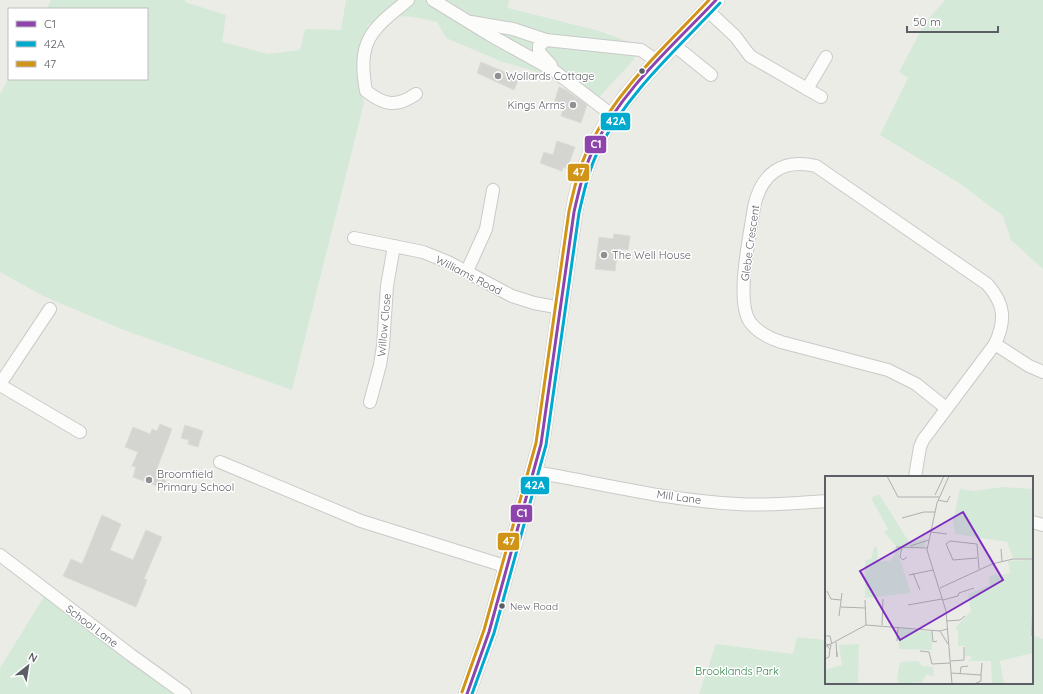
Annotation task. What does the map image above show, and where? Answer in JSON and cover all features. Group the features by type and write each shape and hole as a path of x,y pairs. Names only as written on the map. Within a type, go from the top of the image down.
{"main road":[{"path":"467,694 484,648 508,568 534,472 548,402 574,212 581,179 595,145 612,115 630,91 712,5"}],"street":[{"path":"408,0 372,32 367,41 363,67 366,91 376,99 392,104 407,101 416,94"},
{"path":"433,0 566,79"},
{"path":"712,5 750,56 821,97"},
{"path":"470,22 513,29 546,40 641,50 657,61"},
{"path":"546,40 539,46 539,52 566,79 612,115"},
{"path":"674,45 711,75"},
{"path":"807,89 826,57"},
{"name":"Glebe Crescent","path":"915,476 920,447 946,408 995,344 1002,330 1003,318 1001,306 995,293 987,284 975,275 816,166 793,164 781,168 771,174 762,183 754,207 742,296 746,315 750,323 767,337 781,342 888,370 903,376 946,408"},
{"path":"466,271 486,229 493,190"},
{"name":"Williams Road","path":"354,238 423,252 466,271 489,285 512,296 534,303 561,308"},
{"name":"Willow Close","path":"370,402 380,365 383,346 387,286 394,246"},
{"path":"50,309 0,385 80,432"},
{"path":"995,344 1029,366 1043,372"},
{"path":"220,462 361,521 508,568"},
{"name":"Mill Lane","path":"534,472 718,503 762,505 825,501"},
{"path":"1033,522 1043,525"},
{"name":"School Lane","path":"0,555 131,656 185,694"}],"green space":[{"path":"51,0 185,0 185,2 226,15 222,42 268,54 300,50 305,29 341,30 346,0 509,0 508,8 599,31 643,47 630,64 599,97 531,70 500,61 446,38 437,22 402,16 384,18 368,25 359,71 364,103 292,390 124,330 43,296 0,272 0,94 8,80 148,80 148,8 47,8"},
{"path":"945,0 1043,0 1043,269 1011,240 1003,216 959,183 880,135 908,78 899,72 925,23"},
{"path":"45,595 179,694 0,694 0,668"},
{"name":"Brooklands Park","path":"1033,635 1043,639 1043,694 699,694 716,644 793,654 797,637 825,640 825,684 1033,684"}],"building":[{"name":"Wollards Cottage","path":"481,62 519,78 514,90 477,73"},
{"name":"Kings Arms","path":"559,87 566,90 587,105 581,123 561,116 564,107 554,103"},
{"path":"557,141 575,147 567,169 563,167 562,171 540,163 544,152 553,155"},
{"name":"The Well House","path":"614,234 630,236 628,250 618,249 615,271 595,269 599,237 613,239"},
{"path":"160,424 172,429 156,471 168,476 162,488 133,477 136,467 132,466 138,452 125,447 133,427 150,434 152,429 157,431"},
{"path":"185,425 203,431 198,447 188,444 189,440 181,438"},
{"path":"102,515 121,524 110,550 133,560 146,530 162,537 144,579 147,580 136,607 63,576 71,559 82,564"}],"transit line":[{"name":"47","path":"462,692 484,630 536,443 569,211 580,169 586,153 601,124 614,105 644,68 709,0"},
{"name":"C1","path":"467,694 489,632 541,444 574,212 587,163 605,127 633,88 716,0"},
{"name":"42A","path":"472,694 494,633 546,445 579,213 592,164 611,128 639,90 670,54 720,3"}],"place":[{"name":"Wollards Cottage","path":"498,76"},
{"name":"Kings Arms","path":"573,105"},
{"name":"The Well House","path":"604,255"},
{"name":"Broomfield Primary School","path":"149,480"},
{"name":"New Road","path":"502,606"}]}
